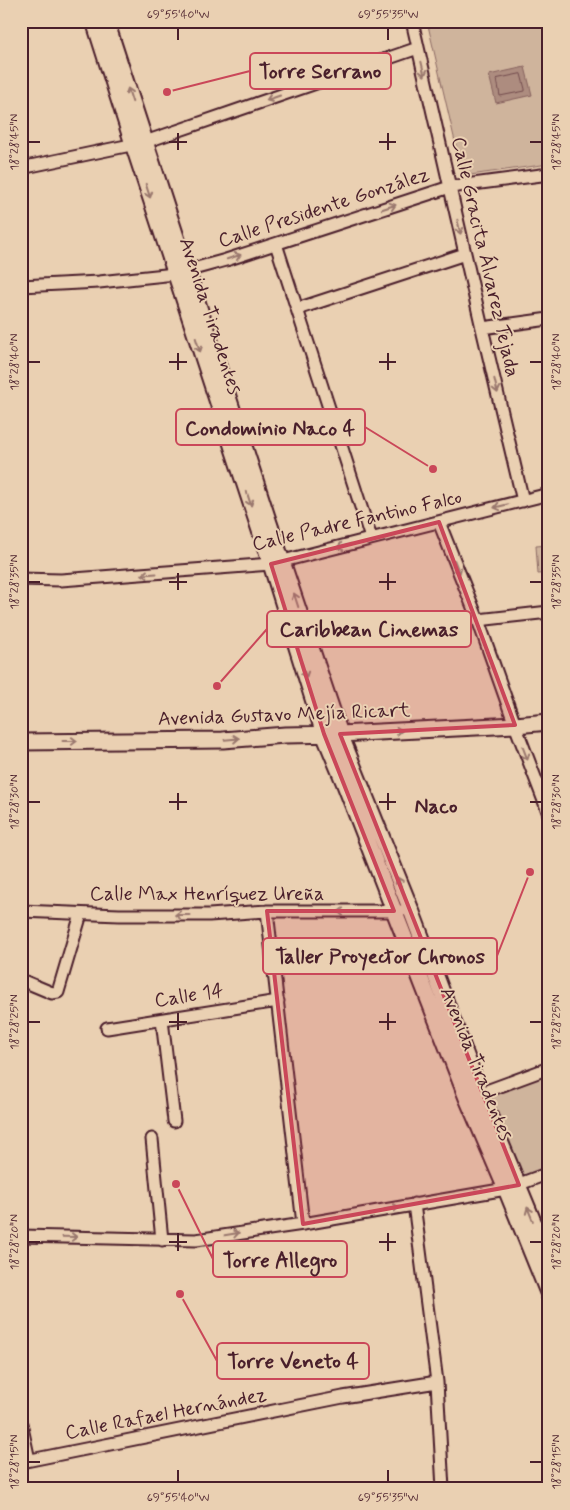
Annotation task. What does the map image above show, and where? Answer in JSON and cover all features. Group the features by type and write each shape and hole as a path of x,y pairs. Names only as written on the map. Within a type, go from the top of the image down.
{"main road":[{"name":"Avenida Tiradentes","path":"94,21 139,143 277,563 340,734 411,910 474,1096"},
{"name":"Avenida Tiradentes","path":"106,21 139,143"},
{"name":"Avenida Tiradentes","path":"277,563 324,734 394,911 545,1263 549,1295"},
{"name":"Avenida Gustavo Mejía Ricart","path":"21,742 223,740 285,735 515,726 549,722"}],"street":[{"name":"Calle Gracita Álvarez Tejada","path":"412,21 523,501"},
{"path":"21,168 139,143 418,48"},
{"name":"Calle Presidente González","path":"21,286 99,282 181,273 450,187 549,174"},
{"path":"276,244 328,400 345,460 371,538"},
{"path":"298,310 465,254"},
{"path":"482,328 549,319"},
{"name":"Calle Padre Fantino Falco","path":"21,579 61,580 277,563 549,494"},
{"path":"439,522 478,620 515,726 549,814"},
{"path":"478,620 549,612"},
{"name":"Calle Max Henríquez Ureña","path":"21,911 119,915 209,915 267,912 411,910"},
{"path":"267,912 303,1224"},
{"path":"21,980 52,993 58,992 81,914"},
{"name":"Calle 14","path":"107,1028 278,1001"},
{"path":"162,1020 174,1121"},
{"path":"474,1096 549,1068"},
{"path":"152,1140 162,1240"},
{"path":"21,1236 196,1240 303,1224 512,1187 549,1174"},
{"path":"414,1204 437,1382 443,1489"},
{"name":"Calle Rafael Hernández","path":"25,1461 342,1397 437,1382"},
{"path":"21,1423 25,1461"}],"highlighted area":[{"path":"439,522 515,725 340,734 519,1185 303,1224 267,911 394,911 324,734 271,564"}],"shaded area":[{"path":"427,21 549,21 549,164 463,176"},
{"path":"549,545 549,573 538,574 536,546"},
{"path":"549,1073 549,1169 519,1180 490,1096"}],"water":[{"path":"525,67 532,95 496,103 489,75"}],"place":[{"name":"Torre Serrano","path":"167,92"},
{"name":"Condominio Naco 4","path":"433,469"},
{"name":"Caribbean Cinemas","path":"217,686"},
{"name":"Taller Proyector Chronos","path":"530,872"},
{"name":"Torre Allegro","path":"176,1184"},
{"name":"Torre Veneto 4","path":"180,1294"}],"district":[{"name":"Naco","path":"436,807"}]}
